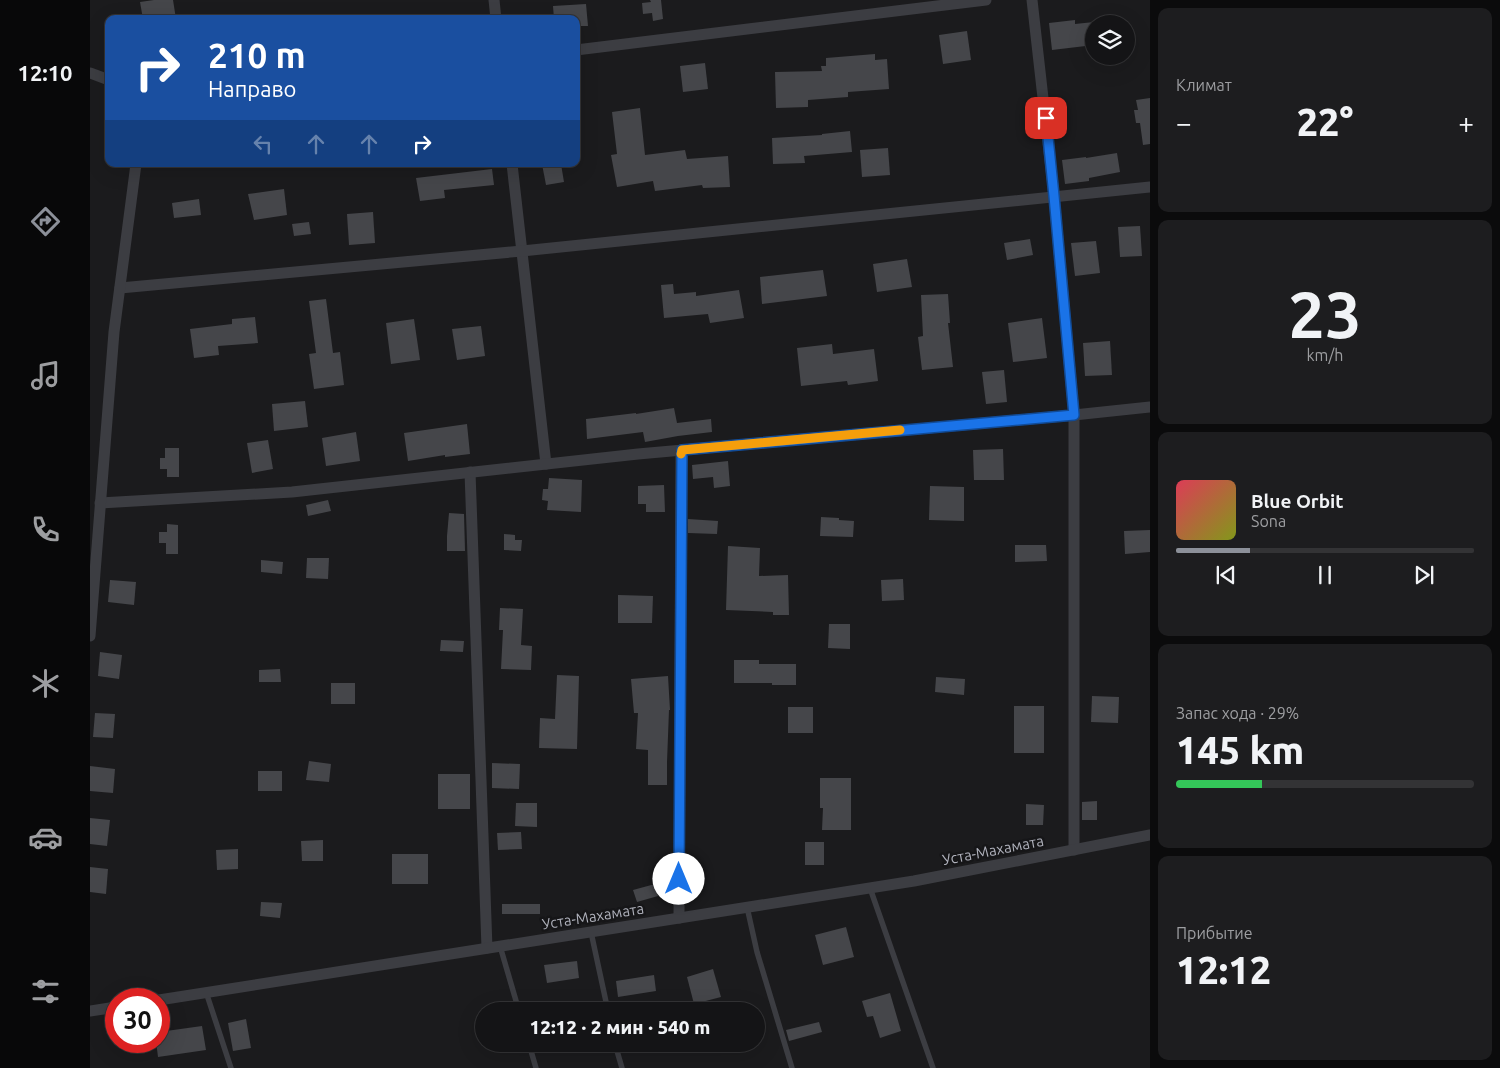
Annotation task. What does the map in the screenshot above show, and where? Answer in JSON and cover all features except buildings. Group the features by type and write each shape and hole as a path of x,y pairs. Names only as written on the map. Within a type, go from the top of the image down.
{"street":[{"path":"494,0 496,15"},
{"path":"580,50 986,0"},
{"path":"1032,0 1054,196 1074,415 1074,850"},
{"path":"90,73 105,79"},
{"path":"90,636 114,332 136,167"},
{"path":"512,167 546,464"},
{"path":"120,288 522,251 1150,187"},
{"path":"100,503 292,492 682,450 1150,407"},
{"path":"679,918 682,450"},
{"path":"470,472 487,948"},
{"name":"Уста-Махамата","path":"170,998 914,881 1150,835"},
{"path":"90,1011 105,1009"}],"lane":[{"path":"870,888 933,1068"},
{"path":"747,907 757,952 792,1068"},
{"path":"591,932 606,1002"},
{"path":"500,946 516,1002"},
{"path":"206,992 232,1068"},
{"path":"531,1052 536,1068"},
{"path":"617,1052 622,1068"}],"slow traffic":[{"path":"681,454 682,450 900,430"}],"route":[{"path":"679,879 682,450 1074,415 1046,118"}]}
